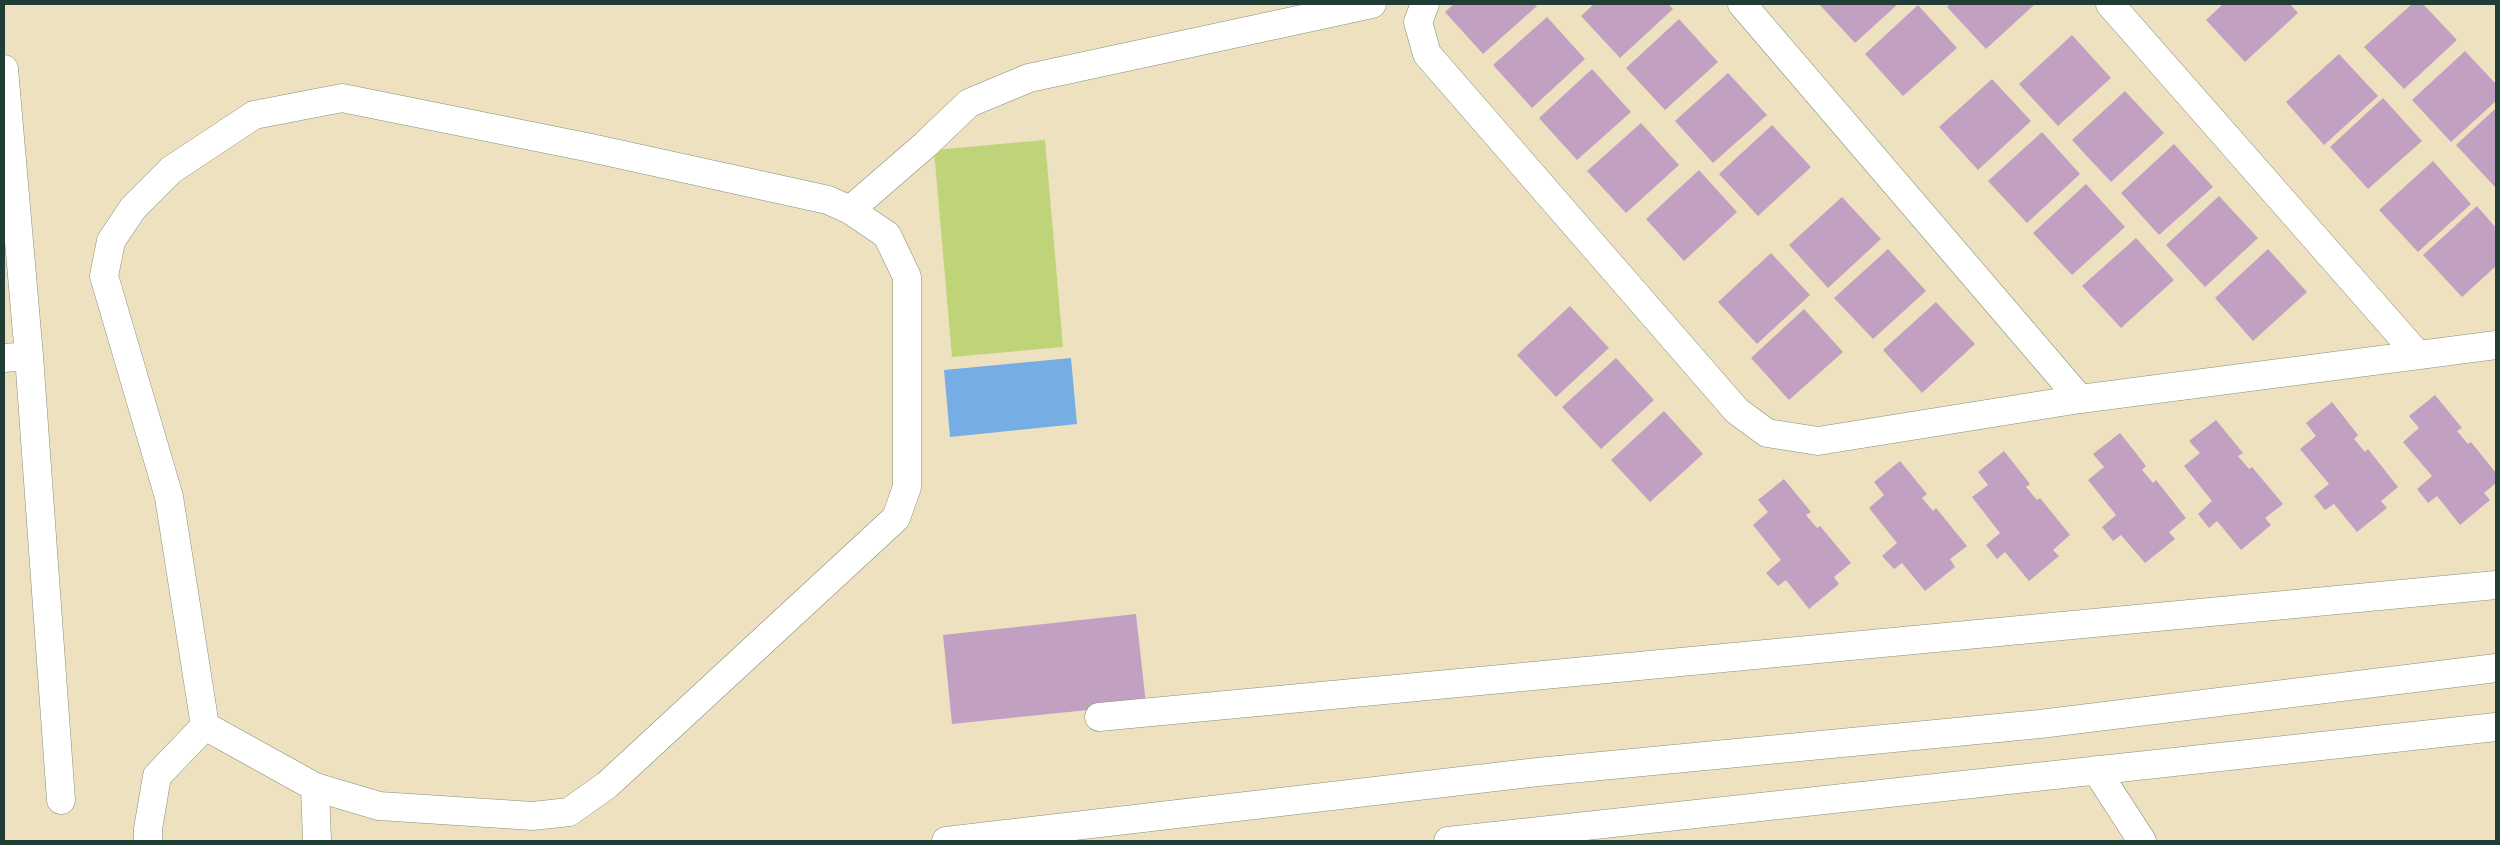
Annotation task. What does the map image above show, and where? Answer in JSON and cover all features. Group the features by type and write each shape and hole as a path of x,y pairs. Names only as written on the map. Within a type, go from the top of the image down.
{"street":[{"path":"850,210 925,145 969,103 1029,78 1369,4"},
{"path":"1425,4 1418,22 1427,54 1737,412 1767,433 1818,441 2080,400 2496,345"},
{"path":"1742,4 2080,400"},
{"path":"2110,4 2418,355"},
{"path":"4,69 16,357 61,800"},
{"path":"342,98 828,200 850,210 887,235 907,278 907,487 896,518 607,785 569,812 533,816 379,806 315,787 205,726 169,497 104,276 111,241 133,208 171,170 254,115 342,98"},
{"path":"1099,716 2496,586"},
{"path":"946,841 1538,772 2040,724 2496,668"},
{"path":"148,841 148,829 157,776 205,726"},
{"path":"1448,841 2496,727"},
{"path":"2096,770 2142,841"},
{"path":"315,787 318,841"}],"green space":[{"path":"1045,140 1063,347 952,357 934,150"}],"water":[{"path":"1071,358 1077,424 950,437 944,370"}],"building":[{"path":"1454,4 1535,4 1537,6 1483,54 1445,12"},
{"path":"1594,4 1668,4 1673,9 1620,58 1581,16"},
{"path":"1819,4 1898,4 1855,43"},
{"path":"1950,4 2035,4 1986,49 1947,7"},
{"path":"2223,4 2290,4 2298,13 2245,62 2206,20"},
{"path":"2412,4 2423,4 2457,40 2404,89 2364,47"},
{"path":"1918,5 1957,48 1903,96 1865,54"},
{"path":"1547,17 1585,59 1532,108 1493,65"},
{"path":"1679,19 1718,62 1665,110 1626,68"},
{"path":"2072,35 2111,78 2058,126 2019,84"},
{"path":"2465,51 2496,84 2496,101 2451,142 2412,100"},
{"path":"2339,54 2378,96 2324,145 2286,102"},
{"path":"1592,69 1631,112 1577,160 1539,118"},
{"path":"1728,73 1767,115 1713,163 1675,121"},
{"path":"1992,79 2031,121 1978,170 1939,127"},
{"path":"2125,91 2164,133 2111,182 2072,140"},
{"path":"2383,98 2422,141 2368,189 2330,147"},
{"path":"2496,108 2496,186 2495,187 2456,145"},
{"path":"1641,123 1679,165 1626,213 1587,171"},
{"path":"1772,125 1811,167 1758,216 1719,174"},
{"path":"2042,132 2080,174 2027,223 1988,181"},
{"path":"2174,144 2213,187 2159,235 2121,193"},
{"path":"2433,161 2471,204 2418,252 2379,210"},
{"path":"1699,170 1737,212 1684,261 1646,219"},
{"path":"2086,184 2125,227 2072,275 2033,233"},
{"path":"2219,196 2258,238 2205,287 2166,245"},
{"path":"1842,197 1881,239 1828,288 1789,245"},
{"path":"2477,206 2496,228 2496,266 2462,297 2423,255"},
{"path":"2136,238 2174,280 2121,328 2082,286"},
{"path":"1888,249 1926,291 1873,339 1834,298"},
{"path":"2268,249 2307,292 2253,341 2215,298"},
{"path":"1771,253 1810,295 1757,344 1718,302"},
{"path":"1936,302 1975,344 1922,393 1883,350"},
{"path":"1570,306 1609,348 1556,397 1517,355"},
{"path":"1804,309 1843,352 1789,400 1751,358"},
{"path":"1616,358 1654,400 1601,449 1562,407"},
{"path":"2435,395 2462,428 2457,431 2468,444 2471,442 2496,473 2496,483 2484,493 2490,500 2460,525 2437,496 2428,503 2417,489 2432,476 2403,442 2419,428 2409,416"},
{"path":"2332,402 2358,435 2354,439 2365,452 2368,449 2398,487 2381,501 2387,508 2357,532 2334,504 2325,510 2314,496 2329,484 2300,449 2316,436 2306,423"},
{"path":"1664,411 1703,454 1650,502 1611,460"},
{"path":"2216,420 2243,453 2238,456 2249,469 2252,467 2283,504 2265,518 2271,525 2241,550 2217,521 2209,528 2198,514 2212,501 2184,466 2200,453 2189,441"},
{"path":"2120,433 2146,466 2142,470 2153,483 2156,480 2186,518 2169,532 2175,539 2145,563 2121,535 2113,541 2102,527 2116,515 2088,480 2104,467 2093,454"},
{"path":"2004,451 2030,484 2026,487 2037,500 2040,498 2070,535 2053,550 2059,556 2029,581 2005,552 1997,559 1986,545 2000,533 1972,497 1988,485 1978,472"},
{"path":"1900,461 1927,494 1922,498 1933,511 1936,508 1967,546 1950,559 1955,567 1925,591 1902,563 1894,569 1882,556 1897,543 1869,508 1884,495 1874,482"},
{"path":"1784,479 1811,512 1806,515 1817,528 1820,526 1851,563 1834,577 1839,584 1809,609 1786,580 1778,586 1766,573 1781,560 1753,525 1768,512 1758,500"},
{"path":"1136,614 1146,704 952,724 943,635"}]}
